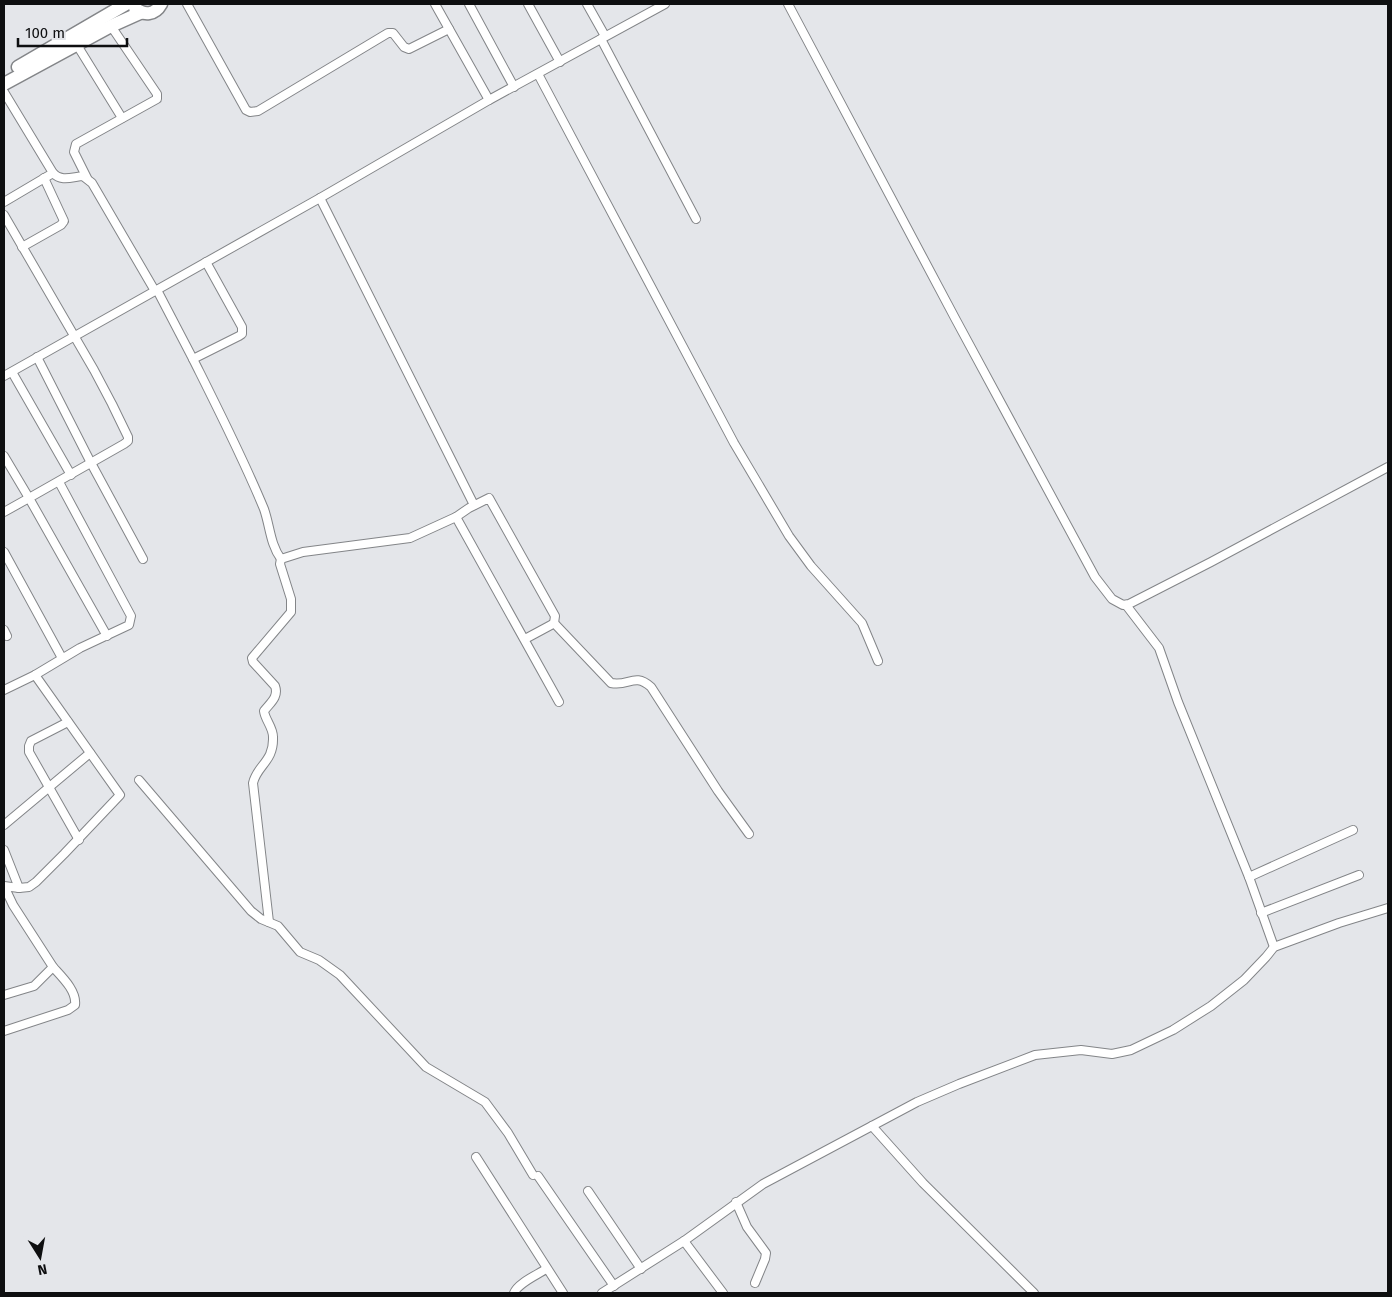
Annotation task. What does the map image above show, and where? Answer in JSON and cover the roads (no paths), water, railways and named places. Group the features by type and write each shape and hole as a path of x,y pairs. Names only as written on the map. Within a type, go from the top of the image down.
{"main road":[{"path":"4,76 126,4"},
{"path":"4,84 111,26 136,8 150,13 155,11 161,4"}],"street":[{"path":"188,4 246,110 253,112 258,112 388,33 393,33 404,48 409,49 449,29"},
{"path":"435,4 488,100"},
{"path":"469,4 514,87"},
{"path":"528,4 560,62"},
{"path":"588,4 603,38 696,219"},
{"path":"645,4 650,12"},
{"path":"4,376 320,198 488,100 665,4"},
{"path":"788,4 1095,576 1112,599 1119,604 1126,605 1211,562 1388,467"},
{"path":"111,26 157,94 156,100 76,144 74,152 87,178 92,183 156,291 236,444 263,508 292,602 291,612 252,658 253,662 275,686 277,691 264,711 265,718 273,734 271,755 255,776 253,783 269,922"},
{"path":"77,45 122,118"},
{"path":"538,74 734,443 789,536 811,566 862,623 878,661"},
{"path":"4,92 55,176 62,179 80,176 87,178"},
{"path":"4,202 53,173"},
{"path":"22,247 61,225 64,221 44,178"},
{"path":"320,198 474,505"},
{"path":"4,215 112,404 128,438 128,441 124,444 4,512"},
{"path":"193,359 239,336 242,332 242,327 206,262"},
{"path":"37,358 143,559"},
{"path":"12,372 71,475"},
{"path":"4,456 107,636"},
{"path":"4,690 35,675 62,658 129,625 131,616 59,482"},
{"path":"280,560 303,552 410,538 456,517 489,498 555,616 554,623"},
{"path":"456,517 559,702"},
{"path":"4,552 62,658"},
{"path":"1126,605 1158,648 1249,877 1274,947"},
{"path":"525,639 554,623"},
{"path":"554,623 611,683 622,684 639,679 651,687 748,834"},
{"path":"4,1031 68,1010 75,1005 75,999 72,991 53,967 13,905 4,886 19,888 32,885 120,795 35,675"},
{"path":"68,722 31,741 29,746 30,752 78,840"},
{"path":"4,824 90,753"},
{"path":"139,780 251,911 262,919 281,928 300,952 324,963 340,975 426,1067 485,1102 614,1286"},
{"path":"1249,877 1353,830"},
{"path":"4,850 19,888"},
{"path":"1261,913 1359,875"},
{"path":"602,1293 684,1241 763,1184 917,1102 950,1087 1035,1055 1081,1050 1112,1054 1131,1050 1173,1030 1212,1006 1244,980 1274,947 1339,923 1388,908"},
{"path":"4,994 34,986 53,967"},
{"path":"872,1126 923,1183 1034,1293"},
{"path":"476,1157 563,1293"},
{"path":"588,1190 640,1270"},
{"path":"736,1202 747,1228 766,1253 755,1283"},
{"path":"684,1241 723,1293"},
{"path":"514,1293 520,1286 546,1269"}]}
